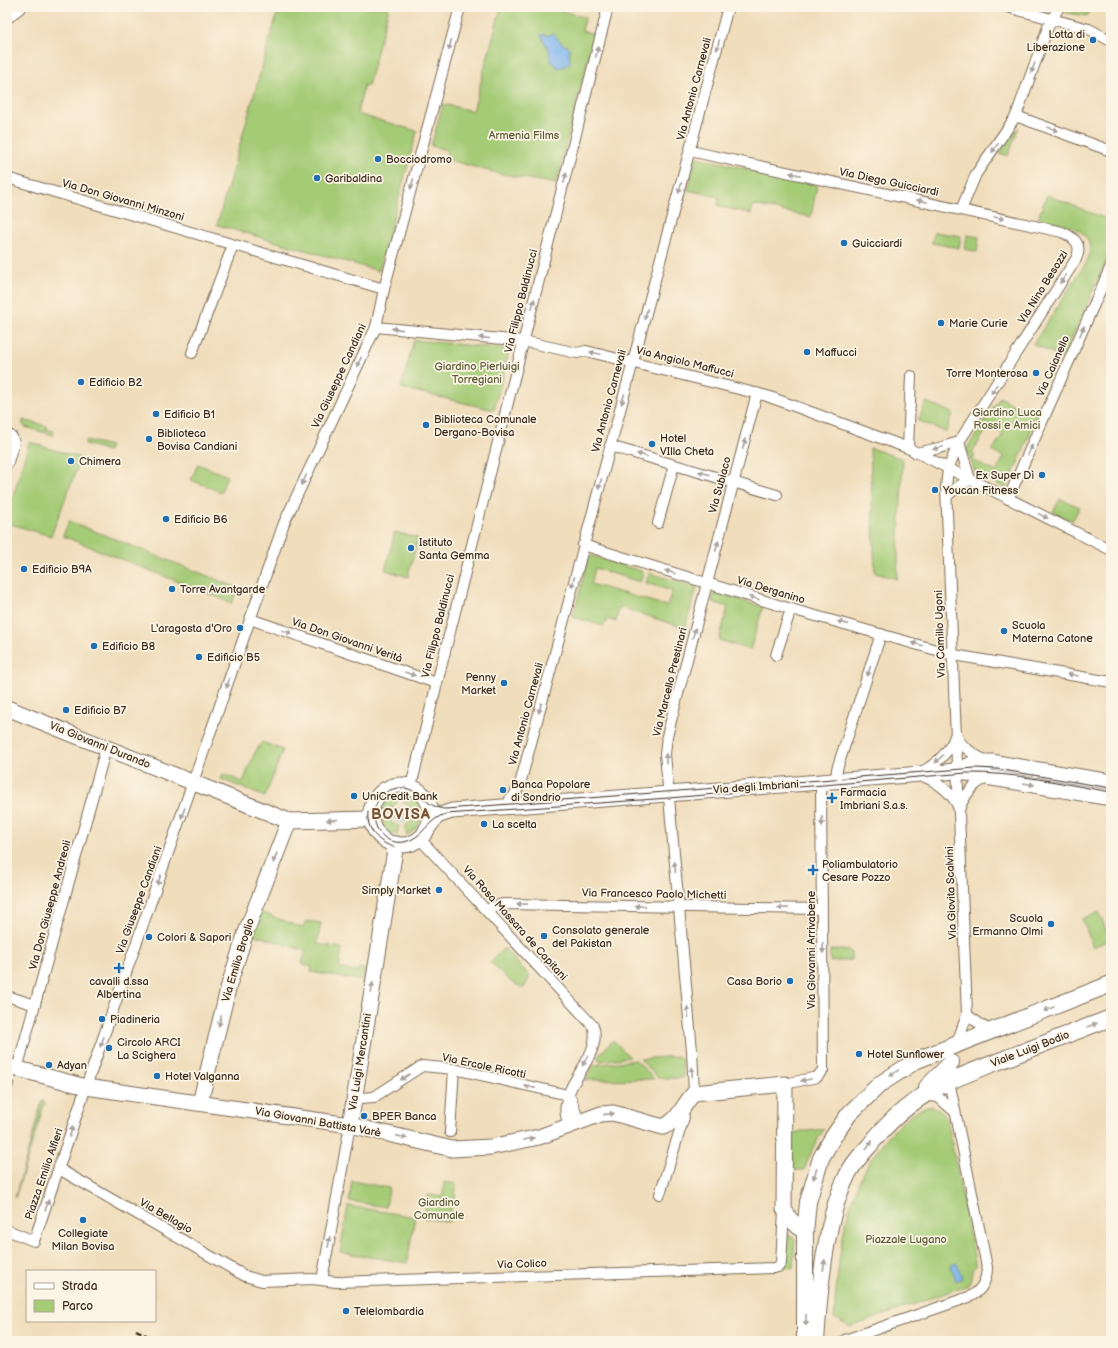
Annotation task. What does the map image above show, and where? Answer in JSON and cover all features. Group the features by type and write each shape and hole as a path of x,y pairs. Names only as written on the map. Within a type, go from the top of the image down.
{"main road":[{"path":"816,1341 805,1233 808,1202 816,1170 829,1142 846,1118 872,1091 896,1072 928,1054 990,1032 1111,984"},
{"name":"Viale Luigi Bodio","path":"949,1081 1111,1018"},
{"path":"906,1107 949,1081 950,1063 957,1043"},
{"path":"805,1341 834,1210 846,1177 879,1133 950,1063"}],"street":[{"path":"7,19 21,7"},
{"name":"Via Giuseppe Candiani","path":"86,1087 194,782 218,722 250,619 284,523 376,327 384,289 460,7"},
{"name":"Via Filippo Baldinucci","path":"411,786 608,7"},
{"name":"Via Antonio Carnevali","path":"510,799 514,796 520,784 728,7"},
{"path":"1007,7 1089,29 1102,34 1111,41"},
{"path":"961,210 976,174 1016,116 1052,18 1059,7"},
{"path":"1016,116 1111,151"},
{"name":"Via Diego Guicciardi","path":"690,151 1062,232 1076,240 1078,245"},
{"name":"Via Don Giovanni Minzoni","path":"7,178 384,289"},
{"path":"192,353 233,245"},
{"name":"Via Nino Besozzi","path":"948,469 959,442 1076,259 1078,254 1078,245"},
{"name":"Via Caianello","path":"1008,498 1111,266"},
{"name":"Via Angiolo Maffucci","path":"376,327 523,342 577,353 586,351 633,361 757,393 912,451 1111,550"},
{"path":"911,376 912,451 940,448 959,442 970,480 947,496"},
{"name":"Via Subiaco","path":"707,584 757,393"},
{"path":"7,434 12,436 14,442 7,465"},
{"path":"610,446 777,495"},
{"path":"658,523 674,465"},
{"name":"Via Camillo Ugoni","path":"948,469 947,496 957,770"},
{"name":"Via Derganino","path":"583,545 791,609 954,655 1111,682"},
{"name":"Via Marcello Prestinari","path":"694,1093 692,1051 665,754 667,736 707,584"},
{"path":"776,655 791,609"},
{"name":"Via Don Giovanni Verità","path":"250,619 436,683"},
{"name":"Via Giovanni Arrivabene","path":"785,1084 817,1077 823,1070 822,909 829,781 837,769 881,634"},
{"name":"Via Giovanni Durando","path":"7,708 194,782 288,822"},
{"name":"Via degli Imbriani","path":"911,775 925,770 940,758 952,743 955,732"},
{"name":"Via degli Imbriani","path":"955,732 958,739 972,752 984,759 1111,782"},
{"name":"Via Don Giuseppe Andreoli","path":"12,1067 35,1005 106,748"},
{"name":"Via degli Imbriani","path":"423,834 435,817 444,812 911,775 957,770 974,763 994,762"},
{"name":"Via degli Imbriani","path":"957,770 990,778 1111,798"},
{"name":"Via Giovita Scalvini","path":"957,770 960,810 967,1015 957,1043"},
{"name":"Via degli Imbriani","path":"911,775 923,776 938,784 954,800 960,810"},
{"path":"960,810 962,802 973,788 982,780 990,778"},
{"path":"396,785 411,786 424,796 431,812 423,834 410,843 396,844 386,841 377,833 371,819 372,804 382,791 396,785"},
{"name":"Via degli Imbriani","path":"495,807 510,799 573,793 585,794 602,799"},
{"name":"Via degli Imbriani","path":"424,796 436,808 470,817 514,814 530,805"},
{"path":"288,822 371,819"},
{"name":"Via Emilio Broglio","path":"200,1103 237,959 288,822"},
{"name":"Via Rosa Massara de Capitani","path":"423,834 488,910 593,1026 595,1031 595,1043 568,1095"},
{"name":"Via Luigi Mercantini","path":"322,1280 355,1096 396,844"},
{"name":"Via Francesco Paolo Michetti","path":"488,910 492,907 503,904 822,909"},
{"path":"7,996 35,1005"},
{"path":"967,1015 990,1032"},
{"name":"Via Ercole Ricotti","path":"355,1096 361,1098 374,1097 422,1066 454,1069 568,1095"},
{"path":"7,1087 12,1067"},
{"name":"Via Giovanni Battista Varè","path":"12,1067 86,1087 350,1125 449,1145 490,1147 539,1137 601,1114 613,1113 663,1127"},
{"path":"450,1132 454,1069"},
{"path":"845,1340 969,1297 985,1284 987,1264 949,1081"},
{"path":"663,1127 670,1124 694,1093 785,1084 783,1239"},
{"name":"Piazza Emilio Alfieri","path":"7,1230 34,1241 86,1087"},
{"path":"568,1095 577,1116 572,1126"},
{"path":"924,1095 941,1099 955,1111"},
{"path":"660,1194 684,1117 682,1110"},
{"path":"663,1127 678,1137"},
{"name":"Via Bellagio","path":"59,1169 245,1276 262,1281"},
{"path":"784,1209 793,1223 805,1233"},
{"path":"783,1239 786,1231 793,1223"},
{"name":"Via Colico","path":"262,1281 322,1280 336,1282 774,1268 778,1267 781,1263 783,1239"}],"green space":[{"name":"Garibaldina","path":"279,7 389,7 368,86 364,85 357,114 417,131 379,271 217,225"},
{"name":"Armenia Films","path":"501,7 508,9 511,7 547,7 585,17 582,31 594,34 556,184 497,173 445,159 447,150 431,146 443,104 473,111"},
{"path":"1062,7 1086,7 1089,14 1087,16 1066,13"},
{"path":"1019,127 1008,156 999,153"},
{"path":"696,157 817,185 811,217 753,205 751,214 718,206 719,197 688,190"},
{"path":"1047,195 1111,221 1111,250 1063,358 1033,344 1086,263 1089,251 1088,242 1084,235 1077,229 1068,225 1038,218"},
{"path":"934,232 961,236 959,248 932,243"},
{"path":"967,235 979,237 977,252 965,249"},
{"name":"Giardino Pierluigi Torregiani","path":"414,340 507,349 509,352 494,410 401,388"},
{"name":"Giardino Luca Rossi e Amici","path":"1000,397 1019,408 1038,415 1008,486 1005,488 976,474 966,450","holes":["990,425 1003,434 992,451 1004,457 996,472 973,460 975,455 972,452"]},
{"path":"926,402 953,413 946,432 918,421"},
{"path":"23,420 47,426 46,429 54,431 53,435 25,427 23,425"},
{"path":"86,440 110,446 108,451 85,444"},
{"path":"29,442 81,458 51,536 7,523 7,517"},
{"path":"870,448 903,459 897,579 875,573"},
{"path":"198,464 227,476 221,492 191,480"},
{"path":"1060,499 1080,507 1072,521 1053,512"},
{"path":"69,521 238,588 232,603 63,536"},
{"path":"395,532 418,538 408,577 385,570"},
{"path":"589,555 644,572 640,582 595,568 591,584 667,606 672,591 646,583 649,573 697,587 685,628 619,607 616,622 607,619 604,626 573,617"},
{"path":"715,592 763,607 750,650 719,640 728,607 712,602"},
{"path":"262,742 283,750 265,797 221,779 223,774 243,782 255,752"},
{"path":"394,794 397,803 392,807 389,813 380,811 385,801"},
{"path":"404,794 414,799 421,808 412,811 408,805 403,803"},
{"path":"413,817 421,818 416,828 407,835 404,826 410,822"},
{"path":"389,818 393,824 399,826 397,835 387,830 382,824 381,821"},
{"path":"260,912 303,928 306,921 321,923 317,944 342,948 339,968 358,972 359,968 365,969 363,981 311,972 312,967 302,964 306,951 252,934"},
{"path":"1099,912 1110,940 1093,947 1082,919"},
{"path":"504,948 530,976 524,988 511,982 490,962"},
{"path":"830,950 849,950 851,952 851,960 830,962"},
{"path":"613,1040 630,1057 600,1061 598,1056"},
{"path":"678,1056 682,1059 683,1078 658,1078 640,1059"},
{"path":"636,1060 654,1079 585,1080 594,1065"},
{"path":"42,1101 45,1102 15,1198"},
{"name":"Piazzale Lugano","path":"932,1106 940,1110 947,1119 975,1261 975,1266 972,1270 972,1278 968,1285 850,1327 834,1318 838,1267 842,1242 847,1217 855,1193 865,1170 878,1149 895,1129 917,1111"},
{"path":"824,1129 814,1146 804,1170 790,1170 791,1133"},
{"path":"352,1181 389,1188 386,1207 349,1201"},
{"name":"Giardino Comunale","path":"444,1182 456,1184 455,1203 452,1203 449,1222 424,1218 428,1195 443,1197"},
{"path":"348,1206 415,1217 407,1263 340,1252"},
{"path":"788,1233 795,1239 793,1268 784,1267"}],"water":[{"path":"553,33 560,42 569,48 570,64 558,68 551,61 549,50 541,35 543,34 547,36"},
{"path":"401,808 406,810 408,815 406,820 401,822 396,820 394,815 396,810"},
{"path":"957,1263 962,1278 956,1281 951,1265"}],"tram line":[{"path":"1111,788 997,769 975,768 446,809 439,808 427,802 411,790 398,788 386,792 379,799 375,809 374,819 377,828 383,836 392,841 404,842 416,837 440,816 446,814 669,798 966,773 1021,776 1111,792"},
{"path":"368,812 369,824 374,834 378,839 394,847"}],"railway":[{"path":"136,1330 158,1341"}],"place":[{"name":"Lotta di Liberazione","path":"1093,40"},
{"name":"Bocciodromo","path":"378,159"},
{"name":"Garibaldina","path":"317,178"},
{"name":"Guicciardi","path":"844,243"},
{"name":"Marie Curie","path":"941,323"},
{"name":"Maffucci","path":"807,352"},
{"name":"Torre Monterosa","path":"1036,373"},
{"name":"Edificio B2","path":"81,382"},
{"name":"Edificio B1","path":"156,414"},
{"name":"Biblioteca Comunale Dergano-Bovisa","path":"426,425"},
{"name":"Biblioteca Bovisa Candiani","path":"149,439"},
{"name":"Hotel VIlla Cheta","path":"652,444"},
{"name":"Chimera","path":"71,461"},
{"name":"Ex Super Dì","path":"1042,475"},
{"name":"Youcan Fitness","path":"935,490"},
{"name":"Edificio B6","path":"166,519"},
{"name":"Istituto Santa Gemma","path":"411,548"},
{"name":"Edificio B9A","path":"24,569"},
{"name":"Torre Avantgarde","path":"172,589"},
{"name":"L'aragosta d'Oro","path":"240,628"},
{"name":"Scuola Materna Catone","path":"1004,631"},
{"name":"Edificio B8","path":"94,646"},
{"name":"Edificio B5","path":"199,657"},
{"name":"Penny Market","path":"504,683"},
{"name":"Edificio B7","path":"66,710"},
{"name":"Banca Popolare di Sondrio","path":"503,790"},
{"name":"UniCredit Bank","path":"354,796"},
{"name":"Farmacia Imbriani S.a.s.","path":"832,798"},
{"name":"La scelta","path":"484,824"},
{"name":"Poliambulatorio Cesare Pozzo","path":"813,870"},
{"name":"Simply Market","path":"439,890"},
{"name":"Scuola Ermanno Olmi","path":"1051,924"},
{"name":"Consolato generale del Pakistan","path":"544,936"},
{"name":"Colori & Sapori","path":"149,937"},
{"name":"cavalli d.ssa Albertina","path":"119,968"},
{"name":"Casa Borio","path":"790,981"},
{"name":"Piadineria","path":"102,1019"},
{"name":"Circolo ARCI La Scighera","path":"109,1048"},
{"name":"Hotel Sunflower","path":"859,1054"},
{"name":"Adyan","path":"49,1065"},
{"name":"Hotel Valganna","path":"157,1076"},
{"name":"BPER Banca","path":"364,1116"},
{"name":"Collegiate Milan Bovisa","path":"83,1220"},
{"name":"Telelombardia","path":"346,1311"}],"district":[{"name":"BOVISA","path":"401,814"}]}
